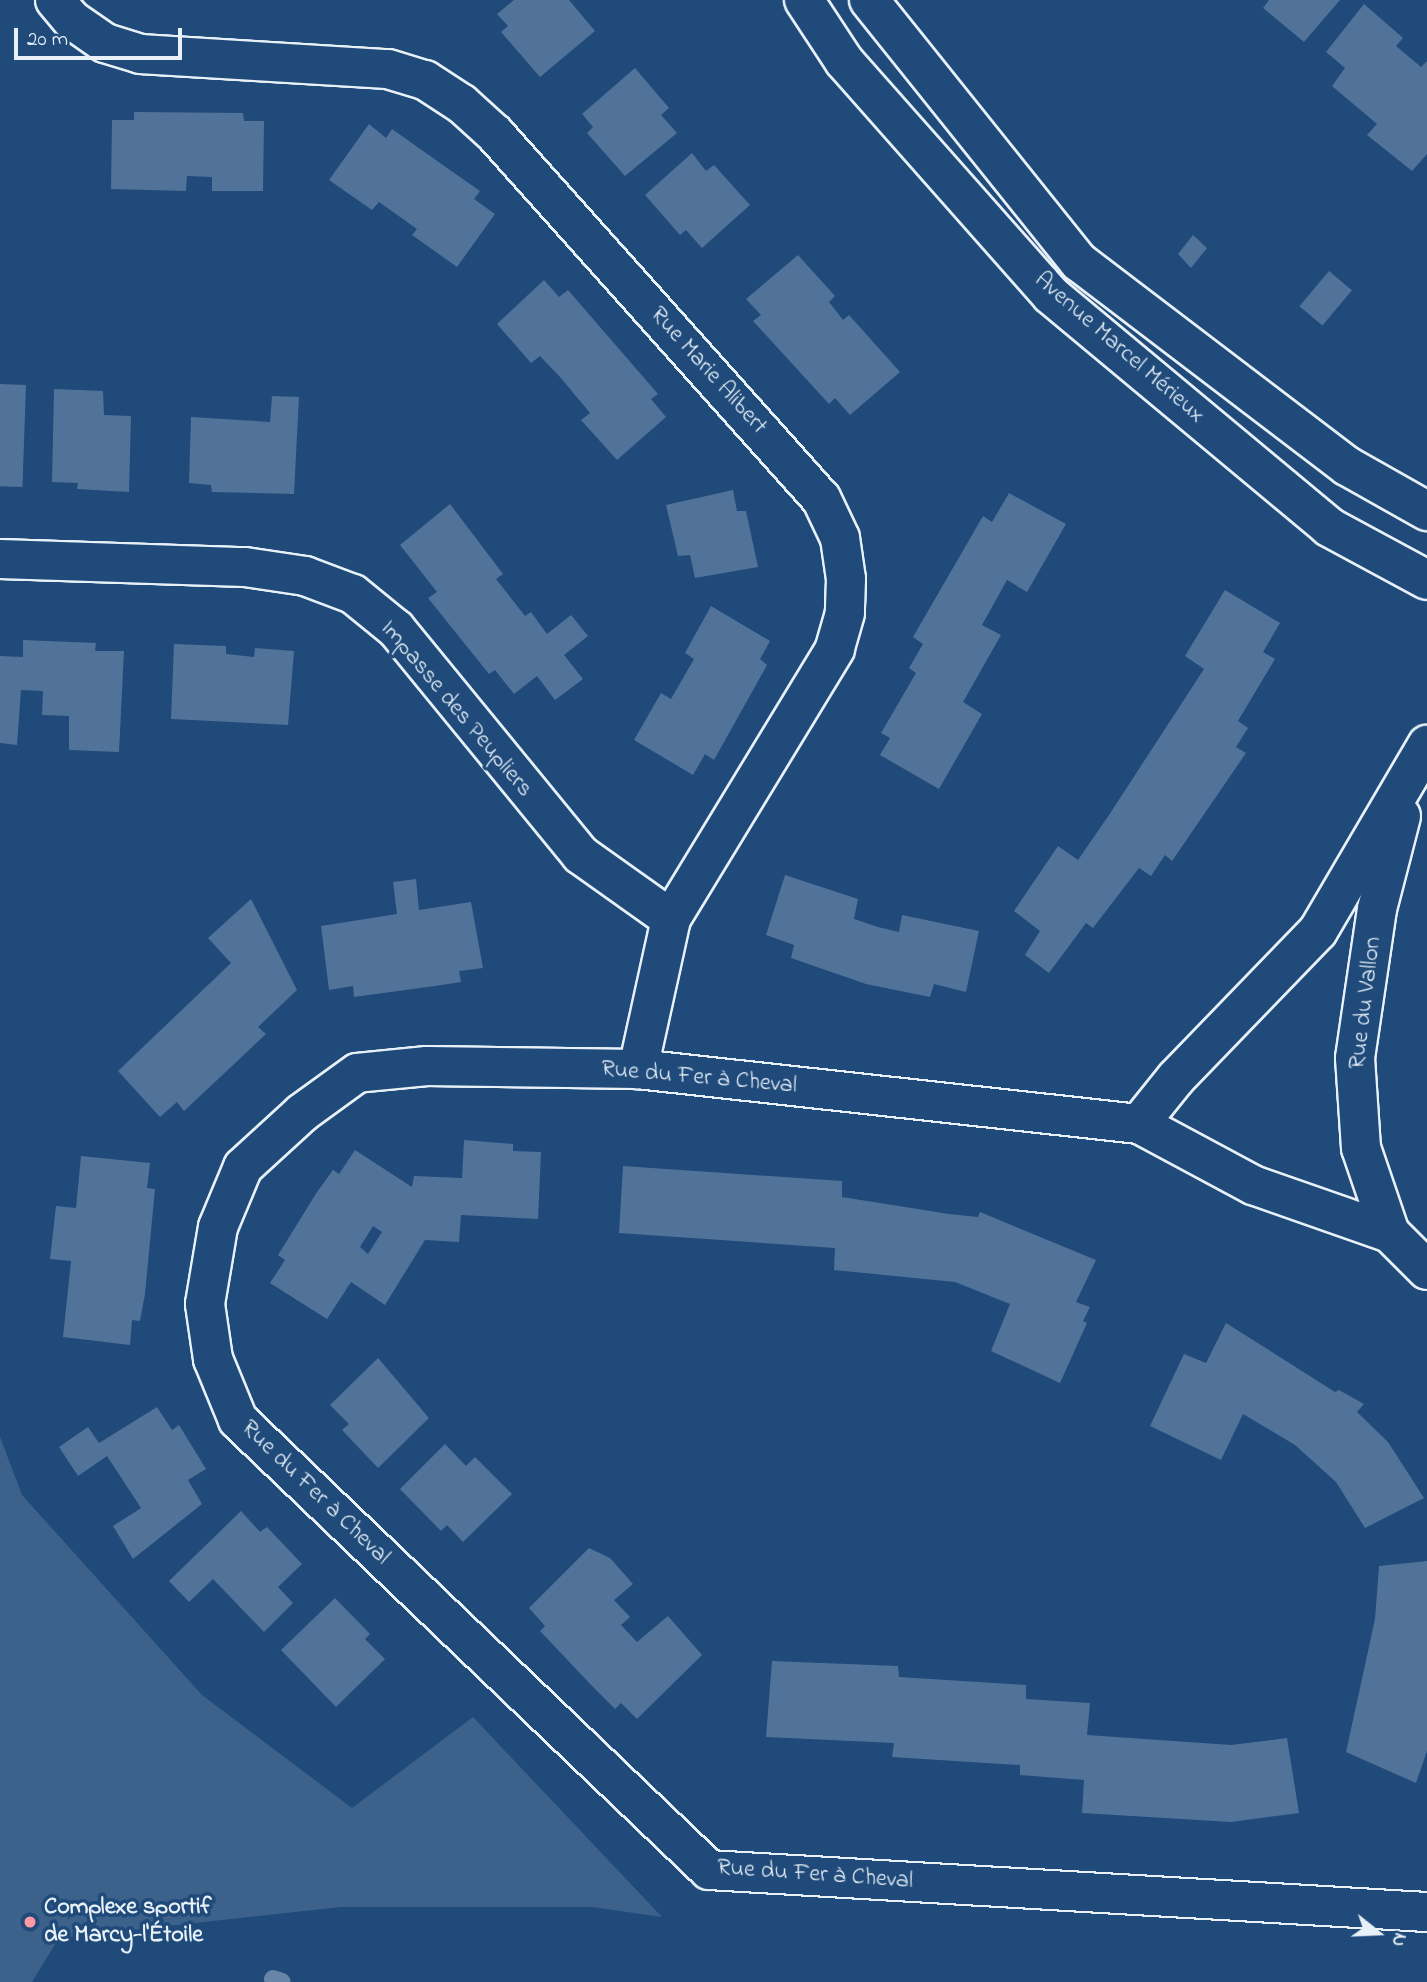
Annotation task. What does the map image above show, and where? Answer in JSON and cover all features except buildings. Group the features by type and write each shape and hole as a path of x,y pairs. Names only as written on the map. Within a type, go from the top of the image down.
{"street":[{"name":"Rue Marie Alibert","path":"55,0 72,20 105,43 140,54 388,69 425,80 462,104 495,134 821,498 840,538 846,579 845,613 835,649 671,919 638,1069"},
{"name":"Avenue Marcel Mérieux","path":"804,0 844,61 1051,295 1329,527 1427,580"},
{"name":"Avenue Marcel Mérieux","path":"869,0 1079,262 1347,466 1427,511"},
{"name":"Impasse des Peupliers","path":"0,559 245,567 305,576 353,594 396,629 581,855 671,919"},
{"name":"Rue du Vallon","path":"1139,1124 1176,1079 1318,931 1419,759"},
{"name":"Rue du Vallon","path":"1390,1233 1361,1148 1355,1058 1377,909 1419,759"},
{"name":"Rue du Fer à Cheval","path":"1253,1185 1139,1124 638,1069 427,1066 357,1073 302,1112 243,1167 218,1227 205,1304 213,1359 238,1420 709,1870 1427,1912"},
{"name":"Rue du Vallon","path":"1253,1185 1390,1233 1427,1270"}],"shaded area":[{"path":"0,1437 22,1495 202,1695 352,1808 473,1717 662,1917 592,1907 341,1907 59,1938 32,1982 0,1982"}],"waterway":[{"path":"273,1979 282,1982"}],"place":[{"name":"Complexe sportif de Marcy-l'Étoile","path":"30,1922"}]}
